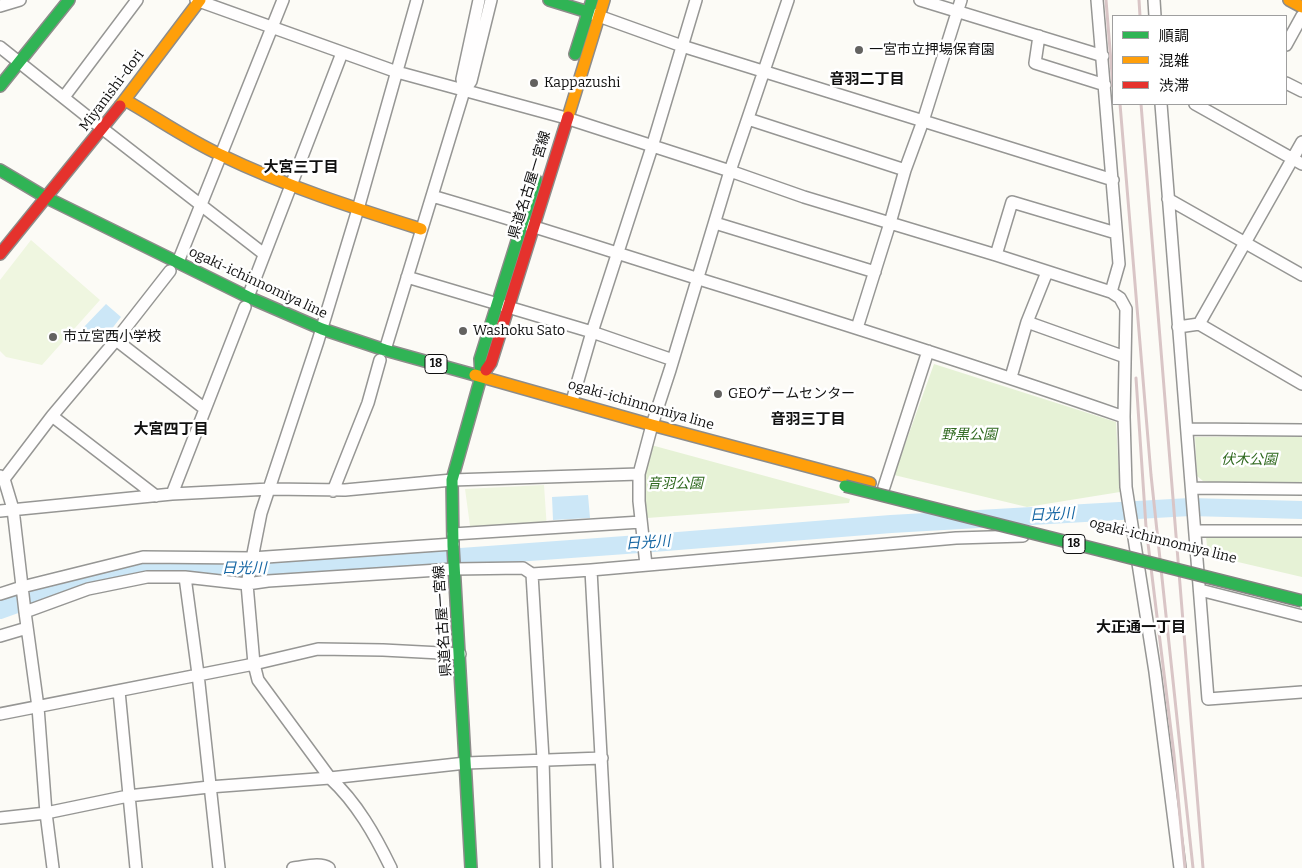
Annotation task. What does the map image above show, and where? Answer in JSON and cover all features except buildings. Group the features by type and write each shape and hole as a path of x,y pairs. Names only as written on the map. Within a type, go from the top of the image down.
{"main road":[{"path":"0,86 69,0"},
{"name":"Miyanishi-dori","path":"0,254 103,129 198,0"},
{"path":"549,0 593,14"},
{"name":"県道名古屋一宮線","path":"476,383 491,363 509,306 528,224 593,14 592,0"},
{"name":"県道名古屋一宮線","path":"561,117 569,74 593,14 604,0"},
{"path":"1289,0 1302,7"},
{"path":"125,100 220,155 292,185 421,229"},
{"name":"ogaki-ichinnomiya line","path":"0,170 47,198 174,267 247,302 442,378"},
{"name":"県道名古屋一宮線","path":"471,868 454,568 452,480 476,383 480,359 497,303 528,224"},
{"name":"ogaki-ichinnomiya line","path":"135,254 174,267"},
{"name":"ogaki-ichinnomiya line","path":"247,302 269,319"},
{"name":"ogaki-ichinnomiya line","path":"362,355 383,355 476,383 572,401 651,429 845,486 1302,601"},
{"name":"ogaki-ichinnomiya line","path":"476,383 492,390 1302,591"}],"street":[{"path":"0,6 20,0"},
{"path":"64,97 137,0"},
{"path":"198,0 397,72 561,117 730,171 804,198 996,255 1111,292 1120,298 1126,309 1124,417 1126,487 1157,681 1180,868"},
{"path":"53,868 46,813 38,707 24,611 13,509 2,477 174,267 201,205 283,0"},
{"path":"391,868 375,836 342,789 330,778 258,680 254,664 248,583 261,513 322,330 418,0"},
{"path":"464,91 462,78 479,0"},
{"path":"333,491 368,403 464,91 471,81 491,0"},
{"path":"572,401 696,0"},
{"path":"646,565 639,501 639,474 730,171 788,0"},
{"path":"920,0 1103,56"},
{"path":"857,328 905,170 923,122 961,0"},
{"path":"1097,0 1119,264 1111,292"},
{"path":"593,14 682,46 1113,180"},
{"path":"1287,43 1302,16"},
{"path":"1039,36 1034,63 1105,85"},
{"path":"0,47 264,254"},
{"path":"172,494 342,53"},
{"path":"1287,84 1302,92"},
{"path":"1161,105 1208,700 1302,692"},
{"path":"1197,105 1297,162"},
{"path":"748,119 905,170"},
{"path":"1198,324 1245,243 1297,162 1302,142"},
{"path":"432,196 528,224 1011,377 1124,417"},
{"path":"1168,199 1302,275"},
{"path":"996,255 1012,202 1116,234"},
{"path":"714,223 875,272"},
{"path":"1011,377 1027,322 1047,272"},
{"path":"407,277 509,306 673,360"},
{"path":"1027,322 1125,357"},
{"path":"1178,327 1198,324 1302,384"},
{"path":"116,340 205,408"},
{"path":"884,487 928,351"},
{"path":"52,416 156,496"},
{"path":"1187,430 1302,430"},
{"path":"0,511 172,494 270,489 333,491 452,480 639,474"},
{"path":"1192,490 1302,489"},
{"path":"0,594 143,557 251,561 642,524"},
{"path":"1195,528 1302,531"},
{"path":"24,611 88,589 147,578 185,577 248,583 454,568 523,568 532,574 956,538 1020,537 1050,534 1138,554"},
{"path":"591,570 607,868"},
{"path":"532,574 543,759 546,868"},
{"path":"185,577 198,674 218,868"},
{"path":"1200,590 1302,616"},
{"path":"0,636 27,628"},
{"path":"0,714 254,664 318,649 460,654"},
{"path":"119,691 136,868"},
{"path":"0,818 46,813 128,796 330,778 466,763 602,758"},
{"path":"293,868 326,865 329,868"}],"green space":[{"path":"31,240 100,300 42,365 6,357 0,351 0,280"},
{"name":"野黒公園","path":"934,364 1116,422 1120,492 1027,507 894,475"},
{"name":"伏木公園","path":"1302,436 1302,485 1226,484 1203,481 1197,476 1195,437"},
{"name":"音羽公園","path":"651,445 850,499 849,503 647,518 644,481"},
{"path":"544,485 547,529 471,533 465,489"},
{"path":"1206,537 1302,538 1302,577 1208,555"}],"water":[{"path":"106,304 121,317 100,344 82,329"},
{"path":"588,495 590,518 553,520 552,497"}],"waterway":[{"name":"日光川","path":"0,610 78,582 132,568 175,566 296,569 891,524 1190,507 1302,510"}],"railway":[{"path":"1106,0 1112,75"},
{"path":"1139,0 1140,15"},
{"path":"1120,105 1151,475 1193,868"},
{"path":"1141,105 1203,868"},
{"path":"1136,378 1146,527 1174,755 1185,868"}],"traffic: fast":[{"path":"0,86 69,0"},
{"path":"549,0 588,12"},
{"path":"575,54 592,0"},
{"path":"0,170 47,198 248,297 322,329 385,350 475,375"},
{"path":"481,377 480,359 536,180"},
{"path":"471,868 453,546 452,480 481,377 486,370"},
{"path":"845,486 1302,601"}],"traffic: slow":[{"path":"120,106 200,0"},
{"path":"568,117 604,0"},
{"path":"1289,0 1302,7"},
{"path":"125,100 197,143 270,177 320,196 421,229"},
{"path":"475,375 652,425 870,483"}],"traffic: jam":[{"path":"0,254 120,106"},
{"path":"486,370 491,363 568,117"}],"place":[{"name":"一宮市立押場保育園","path":"859,50"},
{"name":"Kappazushi","path":"534,83"},
{"name":"Washoku Sato","path":"463,331"},
{"name":"市立宮西小学校","path":"53,337"},
{"name":"GEOゲームセンター","path":"718,394"}],"district":[{"name":"音羽二丁目","path":"867,80"},
{"name":"大宮三丁目","path":"301,168"},
{"name":"音羽三丁目","path":"808,420"},
{"name":"大宮四丁目","path":"171,430"},
{"name":"大正通一丁目","path":"1141,628"}]}
